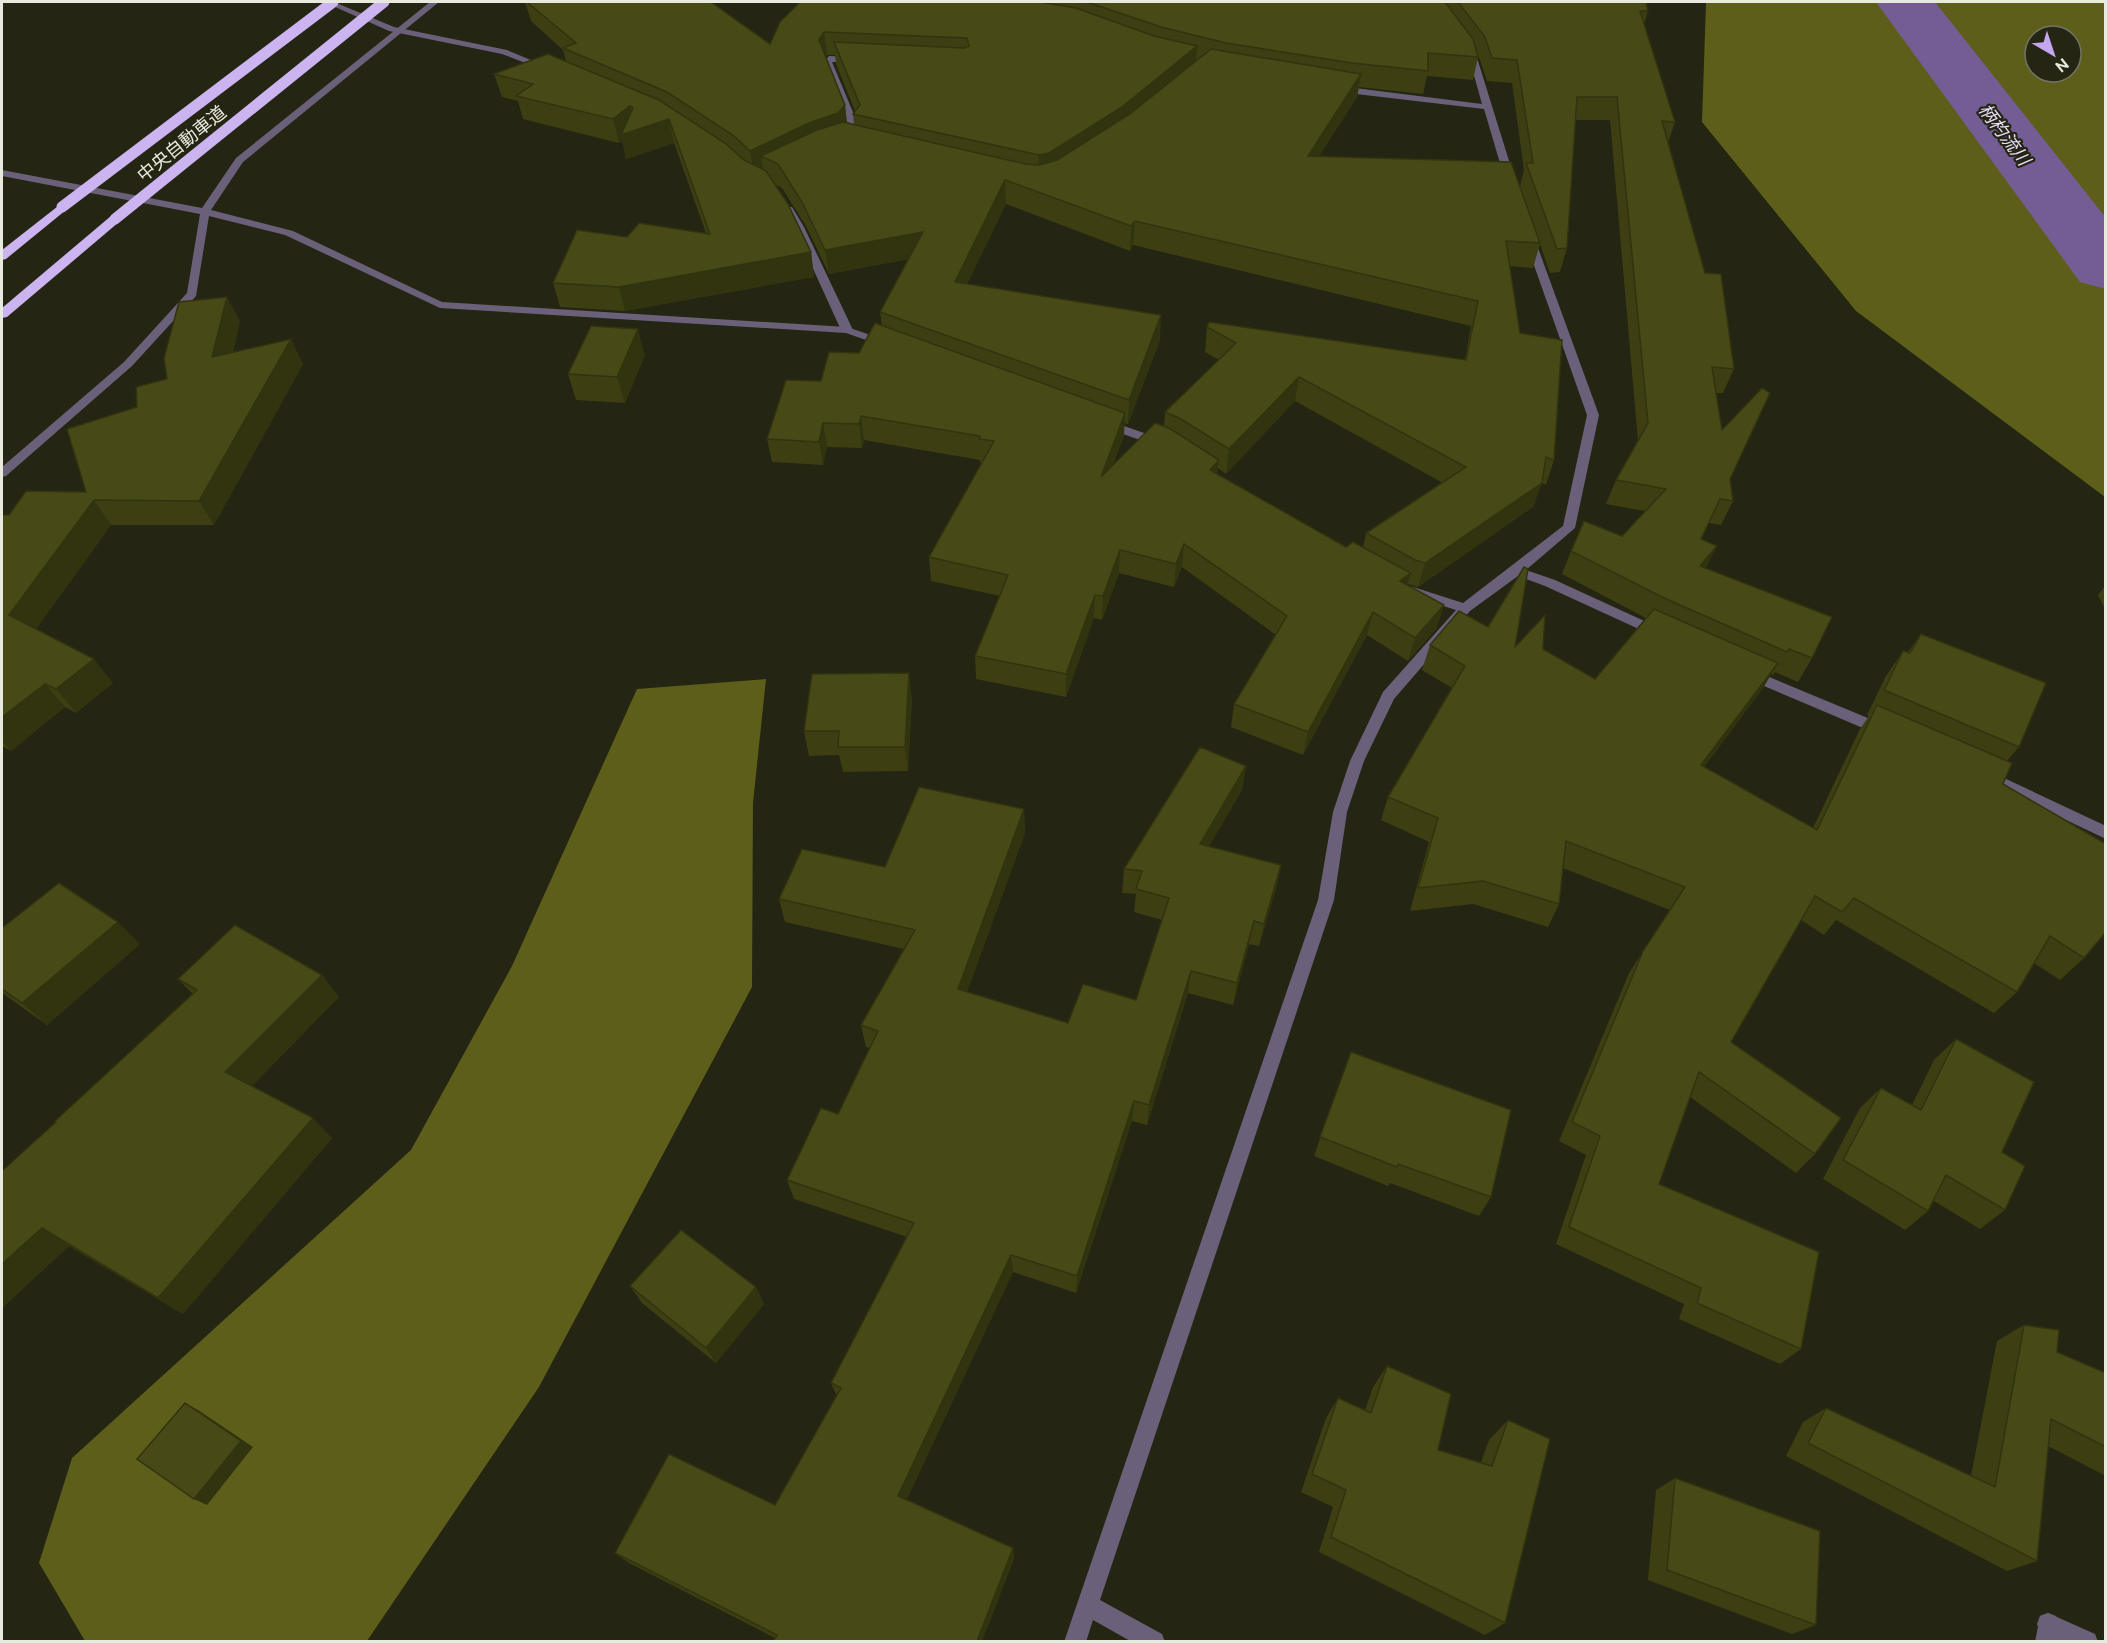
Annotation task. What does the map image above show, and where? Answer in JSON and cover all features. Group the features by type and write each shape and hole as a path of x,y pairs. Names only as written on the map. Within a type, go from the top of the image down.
{"highway":[{"name":"中央自動車道","path":"2,256 62,207 333,2"},
{"name":"中央自動車道","path":"2,314 115,219 384,2"}],"street":[{"path":"328,2 399,31 504,52 555,72"},
{"path":"2,473 128,364 192,294 205,212 239,160 435,2"},
{"path":"1461,44 1474,61 1512,186"},
{"path":"856,143 840,141 855,129 828,62 829,59 863,60"},
{"path":"1328,87 1488,107"},
{"path":"2,173 205,212 289,233 440,305 848,330 898,348"},
{"path":"782,200 799,227 848,330"},
{"path":"1075,1641 1326,900 1340,812 1357,761 1388,696 1465,608 1569,528 1593,415 1527,230"},
{"path":"1094,419 1172,447"},
{"path":"1516,571 1550,583 1668,637"},
{"path":"1402,589 1465,608"},
{"path":"1732,666 1894,735"},
{"path":"1969,768 2106,833"},
{"path":"1087,1605 1154,1641"},
{"path":"2047,1633 2087,1641"}],"shaded area":[{"path":"1706,2 2105,2 2105,497 1856,311 1702,122"},
{"path":"766,679 753,803 752,987 539,1387 367,1641 85,1641 39,1563 72,1458 411,1150 512,966 637,689"}],"building":[{"path":"527,2 711,2 770,44 780,22 800,2 1040,2 1076,8 1154,36 1197,46 1122,107 1049,153 1039,155 853,114 860,105 834,42 964,48 969,46 967,38 824,32 819,40 845,105 838,113 809,123 750,151 734,136 667,92 563,48 576,43"},
{"path":"1087,2 1445,2 1473,39 1478,57 1428,53 1428,71 1352,63 1226,43 1161,27"},
{"path":"1458,2 1646,2 1648,11 1640,11 1675,122 1662,121 1705,273 1721,274 1734,369 1712,367 1722,430 1762,388 1770,393 1730,479 1733,501 1720,499 1701,539 1717,546 1700,566 1832,617 1812,658 1789,649 1787,652 1664,598 1571,551 1584,521 1622,536 1666,489 1616,480 1648,423 1617,97 1577,97 1567,248 1557,249 1526,163 1533,163 1517,60 1492,58 1485,37"},
{"path":"1211,49 1361,74 1308,156 1511,162 1540,243 1506,241 1520,333 1562,340 1554,460 1546,457 1542,483 1425,563 1415,560 1366,533 1466,467 1299,377 1229,449 1179,418 1165,412 1236,343 1207,327 1209,322 1466,360 1478,301 1135,221 1131,226 1005,180 955,282 1161,315 1129,400 880,312 923,232 825,250 802,202 778,164 761,156 817,130 843,122 1026,164 1040,165 1057,160 1130,114"},
{"path":"548,54 659,100 725,143 744,160 766,171 788,204 811,252 619,287 553,283 577,230 627,237 639,223 710,234 669,119 621,135 633,108 630,106 613,119 516,96 533,84 494,74"},
{"path":"227,297 212,357 291,339 199,501 94,500 9,615 94,659 56,689 45,684 2,717 2,515 9,515 26,491 86,492 67,429 137,407 136,387 167,379 164,358 179,302"},
{"path":"875,323 1125,413 1101,477 1155,423 1169,428 1219,460 1210,470 1346,547 1353,542 1411,573 1400,581 1444,605 1415,638 1373,612 1308,732 1234,704 1287,616 1184,544 1176,564 1120,550 1103,596 1095,595 1066,674 975,656 1008,575 929,557 994,441 979,439 980,436 861,416 859,424 823,423 819,442 767,439 786,380 821,381 829,352 859,353"},
{"path":"591,326 638,329 617,377 568,374"},
{"path":"1524,567 1528,569 1515,647 1545,615 1543,649 1595,679 1654,609 1778,663 1701,765 1817,830 1877,705 2012,763 2003,784 2106,844 2106,932 2084,958 2050,936 2017,992 1854,898 1842,912 1815,896 1731,1042 1841,1118 1815,1154 1699,1072 1659,1184 1819,1252 1801,1349 1697,1303 1701,1288 1569,1227 1600,1136 1572,1122 1643,951 1685,887 1566,841 1559,904 1483,881 1418,888 1438,818 1388,797 1465,666 1430,645 1459,611 1488,627"},
{"path":"1921,634 2046,683 2019,747 1884,690 1903,651 1910,653"},
{"path":"909,673 905,747 838,747 839,731 804,731 812,674"},
{"path":"1200,747 1246,766 1200,844 1281,865 1264,924 1254,921 1237,983 1191,971 1149,1105 1134,1101 1077,1276 1011,1255 898,1496 1013,1548 977,1641 773,1641 777,1635 615,1553 669,1454 775,1505 841,1388 831,1383 914,1223 787,1180 821,1108 838,1114 878,1031 861,1025 915,930 779,899 802,849 885,867 919,787 1024,809 958,989 1068,1023 1083,984 1136,1000 1169,898 1136,889 1142,871 1124,869"},
{"path":"59,883 118,922 22,1003 2,989 2,928"},
{"path":"235,925 322,975 225,1072 313,1118 158,1298 42,1228 2,1264 2,1171 197,990 178,979"},
{"path":"1956,1039 2034,1082 2002,1152 2025,1166 2005,1210 1946,1175 1928,1211 1843,1160 1881,1088 1921,1110"},
{"path":"1351,1052 1511,1110 1491,1197 1398,1164 1397,1167 1320,1137"},
{"path":"681,1230 756,1287 706,1348 630,1286"},
{"path":"2024,1325 2059,1330 2057,1352 2106,1373 2106,1447 2051,1419 2037,1561 1808,1443 1826,1408 1995,1487"},
{"path":"1387,1366 1451,1394 1438,1450 1492,1466 1508,1420 1550,1439 1505,1623 1331,1537 1346,1490 1312,1474 1338,1398 1371,1413"},
{"path":"185,1403 241,1441 194,1499 137,1459"},
{"path":"1675,1478 1820,1531 1816,1625 1667,1570"}],"waterway":[{"name":"柄杓流川","path":"1905,2 2106,267"}]}
